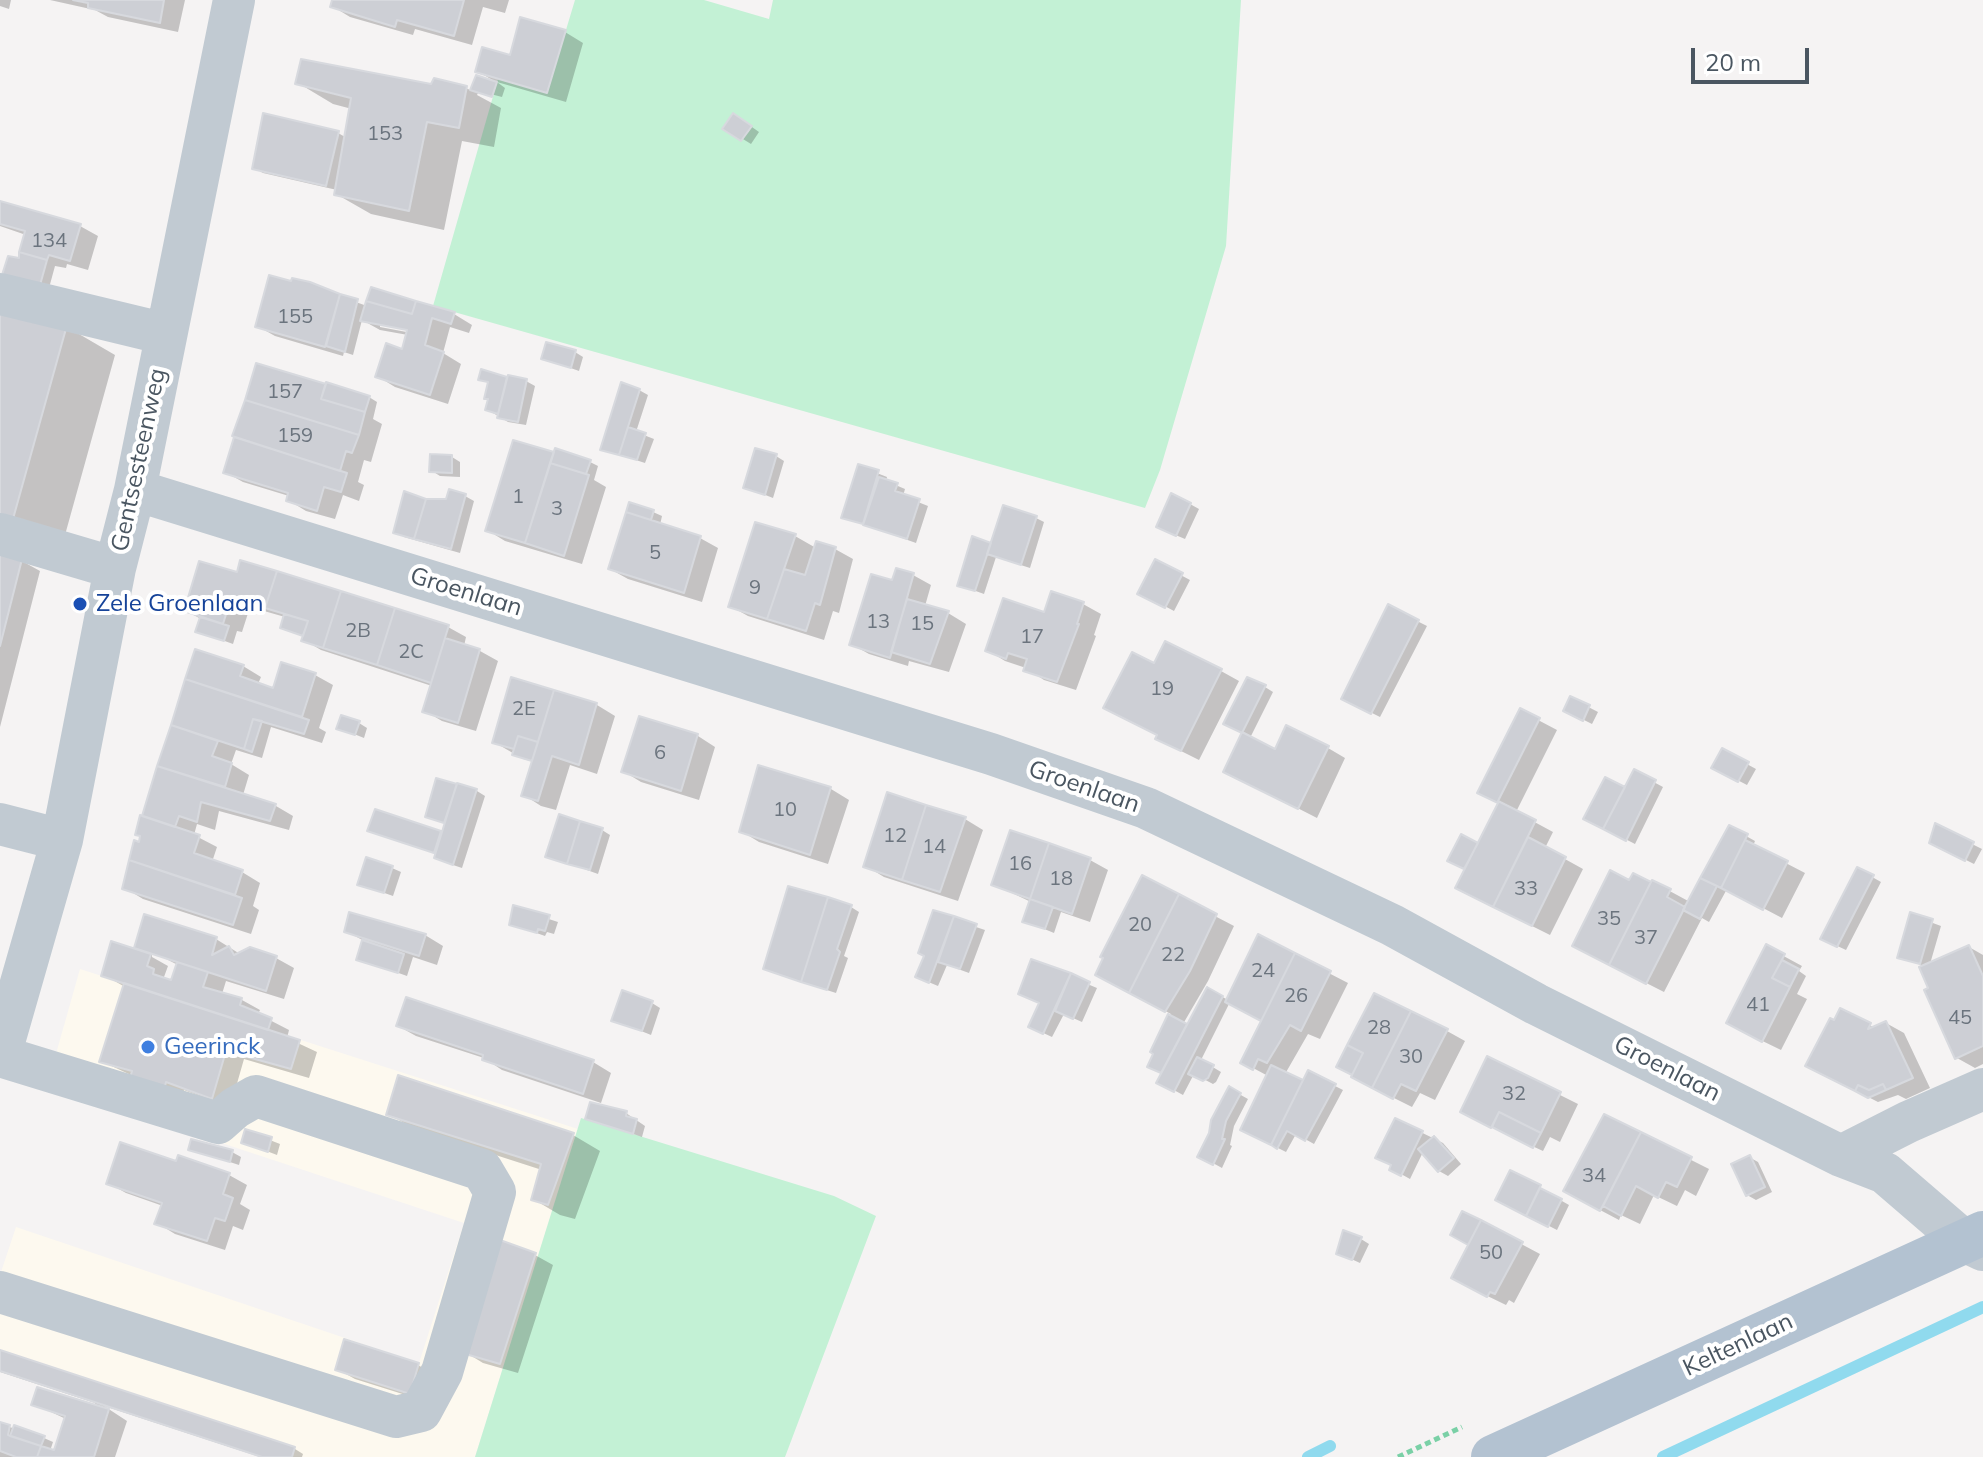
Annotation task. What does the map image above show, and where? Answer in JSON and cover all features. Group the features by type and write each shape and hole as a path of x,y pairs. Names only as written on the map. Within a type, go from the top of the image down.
{"main road":[{"name":"Keltenlaan","path":"1493,1457 1977,1241"}],"street":[{"name":"Gentsesteenweg","path":"0,1056 62,840 115,568 135,490 234,0"},
{"path":"0,294 166,334"},
{"name":"Groenlaan","path":"135,490 991,754 1146,808 1392,925 1536,1004 1841,1156 1885,1173 1977,1241"},
{"path":"0,534 115,568"},
{"path":"0,824 62,840"},
{"path":"0,1056 218,1123 256,1096 482,1170 495,1192 442,1372 421,1411 396,1417 0,1292"},
{"path":"1841,1156 1983,1089"}],"shaded area":[{"path":"80,969 578,1129 475,1457 262,1457 0,1371 0,1275 16,1227 419,1363 464,1223 58,1089 48,1082"}],"green space":[{"path":"575,0 704,0 769,19 773,0 1241,0 1226,246 1160,470 1145,508 433,306 498,79 547,93"},
{"path":"581,1118 834,1196 876,1216 785,1457 475,1457"}],"building":[{"path":"73,0 164,0 160,23 88,8 88,3"},
{"path":"332,0 464,0 454,36 397,20 395,27 330,7"},
{"path":"520,17 566,30 547,93 475,72 482,47 510,55"},
{"path":"301,59 431,84 434,78 467,86 459,128 427,122 409,211 334,195 351,98 295,84"},
{"path":"476,75 497,82 492,97 470,90"},
{"path":"263,113 339,131 326,186 252,169"},
{"path":"733,113 752,126 741,141 722,129"},
{"path":"0,201 81,224 70,261 49,255 47,260 19,252 25,231 0,224"},
{"path":"19,252 47,260 40,285 2,275 8,256 19,258"},
{"path":"269,275 310,282 340,294 325,347 255,327"},
{"path":"371,287 416,301 412,314 366,301"},
{"path":"340,294 358,299 345,352 326,346"},
{"path":"366,301 412,314 416,301 455,312 451,324 432,318 425,345 444,352 430,395 375,377 386,343 402,349 407,330 360,321"},
{"path":"0,305 67,325 11,526 0,523"},
{"path":"546,342 576,350 571,368 541,359"},
{"path":"256,363 326,384 321,399 365,412 359,435 245,400"},
{"path":"481,369 507,377 498,414 485,410 488,382 478,380"},
{"path":"508,375 527,379 518,422 497,418"},
{"path":"326,382 370,396 365,412 321,399"},
{"path":"621,382 640,389 619,455 600,450"},
{"path":"245,400 359,435 352,453 346,451 340,471 232,436"},
{"path":"628,427 646,433 637,460 619,455"},
{"path":"234,437 347,473 341,492 324,487 317,511 286,501 288,493 223,473"},
{"path":"513,440 554,452 525,543 485,531"},
{"path":"555,448 591,460 586,474 550,463"},
{"path":"755,448 777,454 765,495 743,488"},
{"path":"430,454 452,455 452,473 429,472"},
{"path":"550,463 589,475 564,556 525,543"},
{"path":"858,464 879,470 863,524 841,518"},
{"path":"879,477 898,483 895,491 920,499 907,539 863,525"},
{"path":"449,489 466,494 451,549 414,539 426,499 446,499"},
{"path":"404,491 426,499 414,539 393,533"},
{"path":"1171,493 1191,503 1176,536 1156,527"},
{"path":"629,502 654,510 651,520 626,512"},
{"path":"1003,505 1037,516 1021,565 987,554"},
{"path":"626,512 701,536 684,593 608,569"},
{"path":"755,522 796,534 767,619 728,607"},
{"path":"972,536 991,543 975,591 957,586"},
{"path":"816,541 836,547 820,605 815,603 806,631 767,619 784,569 805,575"},
{"path":"0,552 22,559 0,646"},
{"path":"1155,559 1183,573 1165,608 1137,594"},
{"path":"240,560 277,571 265,608 231,598 223,624 184,611 199,561 237,572"},
{"path":"896,568 914,573 890,658 849,645 871,574 892,580"},
{"path":"277,571 341,591 323,648 301,641 308,621 265,608"},
{"path":"341,591 395,608 377,665 323,648"},
{"path":"1051,591 1084,602 1057,682 1023,671 1027,659 1008,653 1006,659 985,651 1003,598 1044,612"},
{"path":"907,599 949,611 930,664 891,652"},
{"path":"1388,604 1419,620 1371,714 1341,699"},
{"path":"395,608 449,625 431,683 377,665"},
{"path":"284,614 308,621 303,636 280,628"},
{"path":"200,617 229,626 224,641 195,632"},
{"path":"445,638 480,649 458,723 422,712"},
{"path":"1165,641 1222,669 1181,751 1155,739 1157,735 1103,708 1132,652 1154,663"},
{"path":"195,649 244,665 240,676 273,688 281,662 316,673 302,717 185,679"},
{"path":"511,677 554,690 538,742 518,736 514,749 492,743"},
{"path":"1247,677 1266,685 1242,733 1223,724"},
{"path":"185,679 309,720 304,734 253,719 244,749 171,725"},
{"path":"554,690 597,703 579,765 552,756 538,801 521,796"},
{"path":"1570,696 1590,705 1583,721 1563,711"},
{"path":"1520,708 1540,718 1498,801 1536,820 1493,907 1455,888 1498,803 1477,793"},
{"path":"341,715 360,721 355,735 336,729"},
{"path":"639,716 698,734 681,791 621,772"},
{"path":"253,719 262,721 252,752 244,749"},
{"path":"171,725 218,741 212,756 232,763 225,787 157,766"},
{"path":"1286,725 1329,746 1298,809 1223,772 1242,732 1275,749"},
{"path":"518,736 538,742 532,761 512,755"},
{"path":"1722,748 1749,762 1738,782 1711,768"},
{"path":"758,765 831,787 810,855 739,832"},
{"path":"157,766 276,804 270,821 201,802 197,822 179,816 175,827 142,816"},
{"path":"1634,769 1656,780 1626,841 1603,829"},
{"path":"1605,777 1625,787 1603,829 1583,819"},
{"path":"436,778 457,784 444,823 425,817"},
{"path":"457,783 477,789 453,865 434,858"},
{"path":"887,792 926,805 902,880 863,867"},
{"path":"926,805 966,817 940,892 902,880"},
{"path":"375,809 441,831 434,853 367,831"},
{"path":"559,814 580,821 567,864 545,857"},
{"path":"140,815 200,835 194,853 243,870 235,895 129,860 134,840 139,842 140,836 135,835"},
{"path":"580,821 603,828 590,870 567,864"},
{"path":"1935,823 1974,842 1965,861 1929,843"},
{"path":"1729,825 1748,834 1721,888 1700,878"},
{"path":"1010,830 1049,843 1030,899 991,885"},
{"path":"1461,834 1478,843 1464,869 1447,861"},
{"path":"1528,837 1566,857 1532,926 1493,907"},
{"path":"1745,840 1788,861 1763,910 1721,888"},
{"path":"1049,843 1091,858 1072,914 1030,899"},
{"path":"366,857 393,866 384,893 357,885"},
{"path":"129,860 242,898 233,925 122,889"},
{"path":"1857,867 1874,875 1837,947 1820,939"},
{"path":"1610,870 1629,880 1633,873 1651,882 1609,965 1572,946"},
{"path":"1142,875 1179,894 1129,993 1095,975 1103,958 1100,957"},
{"path":"1700,878 1717,886 1700,919 1683,910"},
{"path":"1652,880 1671,889 1667,897 1685,907 1646,984 1609,965"},
{"path":"788,886 828,897 801,982 763,969"},
{"path":"1179,894 1217,914 1190,971 1165,1012 1129,993"},
{"path":"828,897 852,905 827,990 801,982"},
{"path":"1030,899 1053,907 1045,929 1022,922"},
{"path":"513,905 550,915 545,931 538,929 537,933 509,925"},
{"path":"933,910 954,916 929,983 915,977 924,956 918,953"},
{"path":"349,912 426,934 419,956 344,932"},
{"path":"1910,912 1933,919 1920,964 1897,958"},
{"path":"144,914 217,937 212,955 229,946 234,955 250,947 277,956 266,991 134,948"},
{"path":"954,916 977,924 960,969 938,962"},
{"path":"1258,934 1295,953 1261,1021 1225,1002"},
{"path":"362,940 404,954 398,973 356,960"},
{"path":"111,941 151,954 147,966 154,969 153,974 171,980 177,962 208,972 203,987 242,998 240,1005 272,1018 268,1030 101,976"},
{"path":"1766,944 1785,954 1772,978 1790,987 1762,1042 1726,1023"},
{"path":"1969,945 1983,976 1983,1046 1955,1059 1924,990 1928,988 1919,967"},
{"path":"1295,953 1331,971 1301,1031 1290,1025 1267,1063 1258,1059 1253,1070 1240,1063"},
{"path":"1031,959 1071,973 1043,1034 1028,1027 1039,1003 1018,994"},
{"path":"1782,960 1799,969 1790,987 1772,978"},
{"path":"1071,973 1090,982 1073,1019 1055,1011"},
{"path":"124,983 300,1040 291,1069 226,1051 212,1099 166,1082 164,1090 130,1078 132,1071 99,1062"},
{"path":"1207,987 1223,996 1174,1092 1156,1083"},
{"path":"622,990 653,1001 642,1031 611,1021"},
{"path":"1374,993 1411,1011 1372,1088 1351,1077 1363,1053 1347,1045"},
{"path":"406,997 594,1060 583,1094 482,1060 483,1055 396,1026"},
{"path":"1840,1008 1871,1023 1868,1029 1886,1021 1913,1078 1886,1090 1883,1084 1869,1090 1858,1085 1855,1091 1805,1066 1830,1018 1834,1020"},
{"path":"1411,1011 1448,1029 1416,1091 1401,1084 1393,1099 1372,1088"},
{"path":"1168,1014 1187,1024 1161,1073 1147,1067 1153,1054 1150,1052"},
{"path":"1347,1045 1363,1053 1352,1075 1336,1067"},
{"path":"1487,1056 1561,1092 1541,1133 1499,1112 1491,1128 1460,1112"},
{"path":"1197,1057 1214,1065 1208,1078 1203,1081 1188,1074"},
{"path":"1271,1065 1303,1080 1271,1145 1240,1130"},
{"path":"1308,1070 1336,1084 1305,1141 1287,1131 1277,1149 1271,1145"},
{"path":"398,1075 574,1133 548,1205 531,1200 541,1164 386,1115"},
{"path":"1883,1084 1886,1090 1868,1098 1855,1091 1858,1085 1869,1090"},
{"path":"1229,1086 1241,1093 1226,1121 1222,1139 1225,1139 1213,1165 1197,1157 1209,1133 1211,1120"},
{"path":"590,1102 627,1111 626,1116 637,1119 633,1134 585,1119"},
{"path":"1499,1112 1541,1133 1533,1148 1492,1127"},
{"path":"1604,1114 1641,1132 1600,1211 1563,1191"},
{"path":"1395,1118 1423,1131 1401,1176 1389,1170 1391,1165 1375,1158"},
{"path":"245,1129 272,1137 268,1152 241,1143"},
{"path":"1641,1132 1692,1157 1677,1187 1666,1182 1658,1198 1636,1186 1621,1216 1603,1206"},
{"path":"1434,1136 1454,1158 1438,1172 1418,1149"},
{"path":"191,1139 233,1150 230,1162 188,1150"},
{"path":"120,1142 176,1161 178,1155 230,1173 223,1194 233,1198 225,1221 215,1218 207,1241 154,1224 162,1203 106,1184"},
{"path":"1750,1155 1765,1187 1746,1196 1731,1164"},
{"path":"1510,1170 1541,1185 1526,1216 1495,1200"},
{"path":"1540,1188 1562,1199 1548,1227 1526,1216"},
{"path":"1462,1211 1481,1220 1468,1245 1450,1235"},
{"path":"1481,1220 1523,1242 1495,1294 1490,1292 1487,1297 1451,1278"},
{"path":"1343,1230 1362,1237 1352,1260 1336,1254"},
{"path":"500,1240 536,1253 500,1364 462,1353"},
{"path":"344,1339 419,1363 410,1394 335,1370"},
{"path":"0,1350 295,1447 292,1457 262,1457 0,1371"},
{"path":"37,1387 109,1409 94,1457 37,1457 41,1446 54,1450 65,1416 31,1405"},
{"path":"0,1422 10,1425 8,1435 41,1446 37,1457 16,1457 0,1451"},
{"path":"14,1425 45,1436 41,1446 10,1436"}],"waterway":[{"path":"1663,1457 1983,1307"},
{"path":"1308,1457 1330,1446"}],"place":[{"name":"Zele Groenlaan","path":"80,604"},
{"name":"Geerinck","path":"148,1047"}]}
